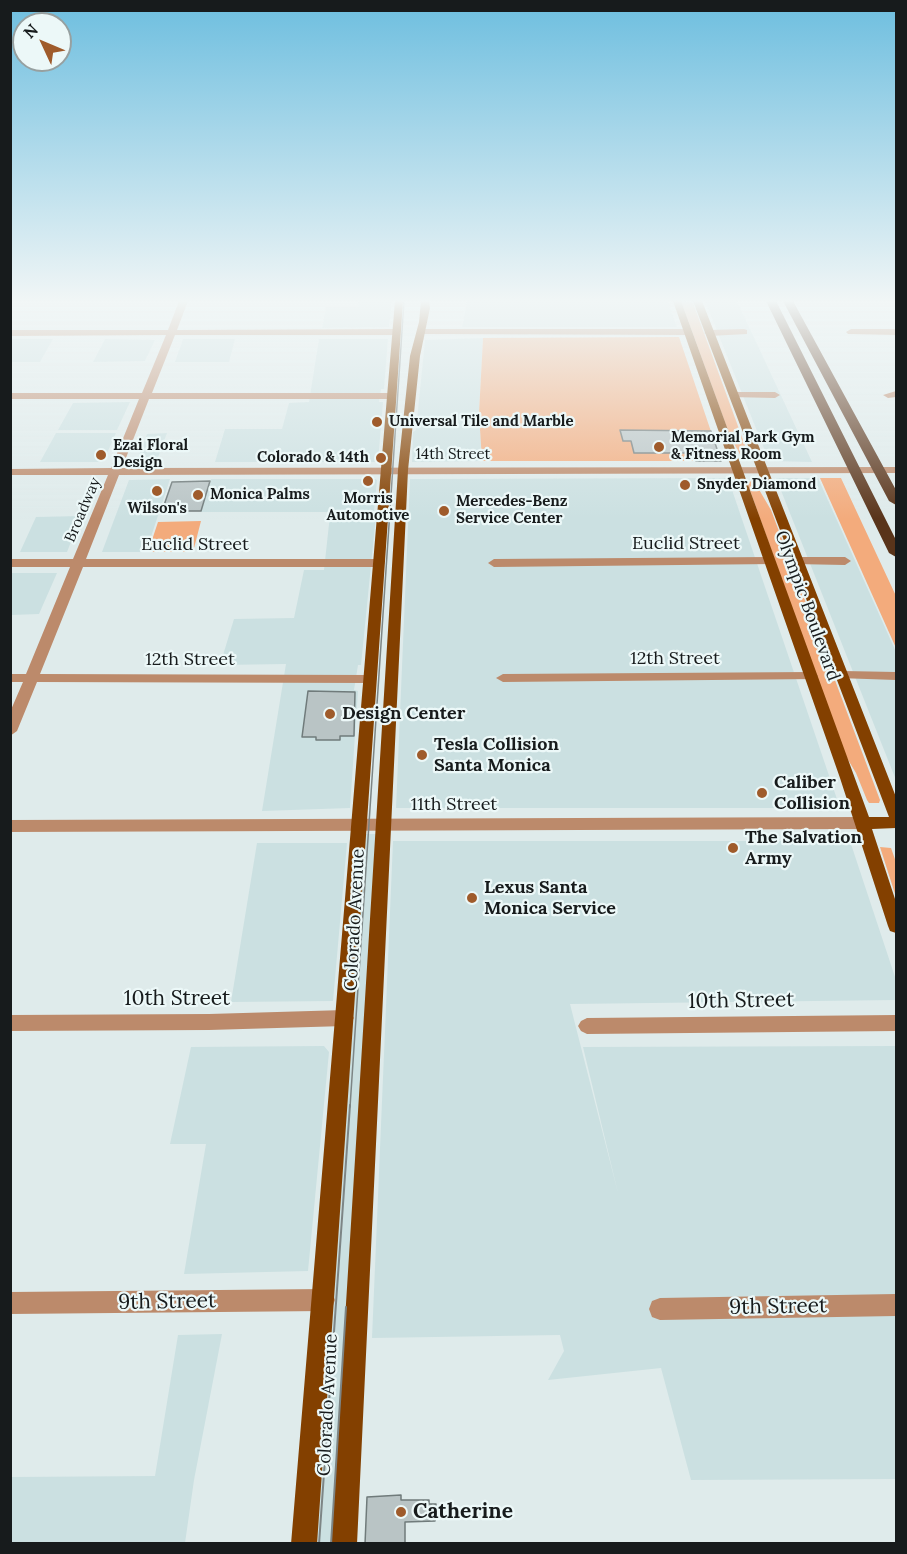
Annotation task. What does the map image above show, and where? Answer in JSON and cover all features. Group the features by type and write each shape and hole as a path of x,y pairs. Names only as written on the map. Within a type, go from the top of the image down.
{"highway":[{"path":"807,374 897,553"},
{"path":"828,374 897,501"}],"main road":[{"name":"Colorado Avenue","path":"304,1544 393,374"},
{"name":"Colorado Avenue","path":"344,1544 403,470 413,374"},
{"name":"Olympic Boulevard","path":"702,374 863,823 897,926"},
{"name":"Olympic Boulevard","path":"726,374 897,816"},
{"name":"11th Street","path":"863,823 897,823"}],"street":[{"name":"Broadway","path":"10,731 155,374"},
{"path":"735,395 775,395"},
{"path":"10,396 391,396"},
{"name":"14th Street","path":"10,472 897,470"},
{"name":"Euclid Street","path":"494,563 770,561"},
{"path":"798,561 845,561"},
{"name":"Euclid Street","path":"10,563 379,563"},
{"path":"843,675 896,676"},
{"name":"12th Street","path":"503,678 811,676"},
{"name":"12th Street","path":"10,678 370,679"},
{"name":"11th Street","path":"10,826 863,823"},
{"name":"10th Street","path":"10,1023 209,1022 345,1018"},
{"name":"10th Street","path":"587,1026 897,1023"},
{"name":"9th Street","path":"10,1304 324,1300"},
{"name":"9th Street","path":"660,1309 897,1305"}],"shaded area":[{"path":"314,374 385,374 384,389 381,389 379,402 383,402 378,462 215,462 225,429 282,429 289,403 309,402"},
{"path":"422,374 481,374 479,413 482,461 412,462 413,432 416,430"},
{"path":"481,374 691,374 721,461 482,461 479,413"},
{"path":"707,374 719,374 750,459 742,458 730,436"},
{"path":"734,374 771,374 812,462 769,461"},
{"path":"130,402 117,430 58,430 73,403"},
{"path":"56,433 116,433 103,462 40,462"},
{"path":"167,433 156,463 136,463 147,434"},
{"path":"728,478 840,808 396,808 410,479"},
{"path":"776,478 818,478 896,652 896,780"},
{"path":"820,478 841,478 896,596 896,648"},
{"path":"170,479 146,552 102,552 129,480"},
{"path":"211,479 375,479 377,480 374,512 201,512"},
{"path":"754,481 771,510 880,800 879,803 869,803 844,753 747,482"},
{"path":"330,515 376,515 361,665 358,665 354,690 358,691 350,808 262,811 286,664 220,665 234,619 294,618 304,570 324,570"},
{"path":"81,516 67,552 20,552 36,517"},
{"path":"201,521 193,552 148,552 158,522"},
{"path":"11,573 57,573 39,614 11,615"},
{"path":"363,834 379,834 337,1543 313,1544"},
{"path":"393,841 850,841 896,980 896,1000 570,1004 618,1193 583,1047 896,1046 896,1479 691,1480 661,1368 548,1380 564,1351 560,1335 372,1338"},
{"path":"257,843 347,843 333,1001 231,1002"},
{"path":"880,847 891,848 896,862 896,897"},
{"path":"324,1046 329,1052 308,1271 184,1274 206,1144 170,1144 191,1047"},
{"path":"222,1334 194,1480 185,1543 11,1543 11,1477 155,1476 178,1335"}],"building":[{"name":"Memorial Park Gym & Fitness Room","path":"620,430 711,431 721,461 696,461 694,453 634,453 631,441 623,441"},
{"name":"Monica Palms","path":"210,481 201,511 162,511 172,482"},
{"name":"Design Center","path":"308,691 355,692 354,736 340,736 340,740 316,740 316,737 302,737"},
{"name":"Catherine","path":"401,1495 401,1500 429,1500 429,1504 436,1504 435,1521 405,1522 405,1544 365,1544 367,1497"}],"tram line":[{"path":"350,1107 399,374"},
{"path":"319,1544 350,1105"},
{"path":"331,1544 346,1307"}],"place":[{"name":"Universal Tile and Marble","path":"377,422"},
{"name":"Memorial Park Gym & Fitness Room","path":"659,447"},
{"name":"Ezai Floral Design","path":"101,455"},
{"name":"Colorado & 14th","path":"381,458"},
{"name":"Morris Automotive","path":"368,481"},
{"name":"Snyder Diamond","path":"685,485"},
{"name":"Wilson's","path":"157,491"},
{"name":"Monica Palms","path":"198,495"},
{"name":"Mercedes-Benz Service Center","path":"444,511"},
{"name":"Design Center","path":"330,714"},
{"name":"Tesla Collision Santa Monica","path":"422,755"},
{"name":"Caliber Collision","path":"762,793"},
{"name":"The Salvation Army","path":"733,848"},
{"name":"Lexus Santa Monica Service","path":"472,898"},
{"name":"Catherine","path":"401,1512"}]}
